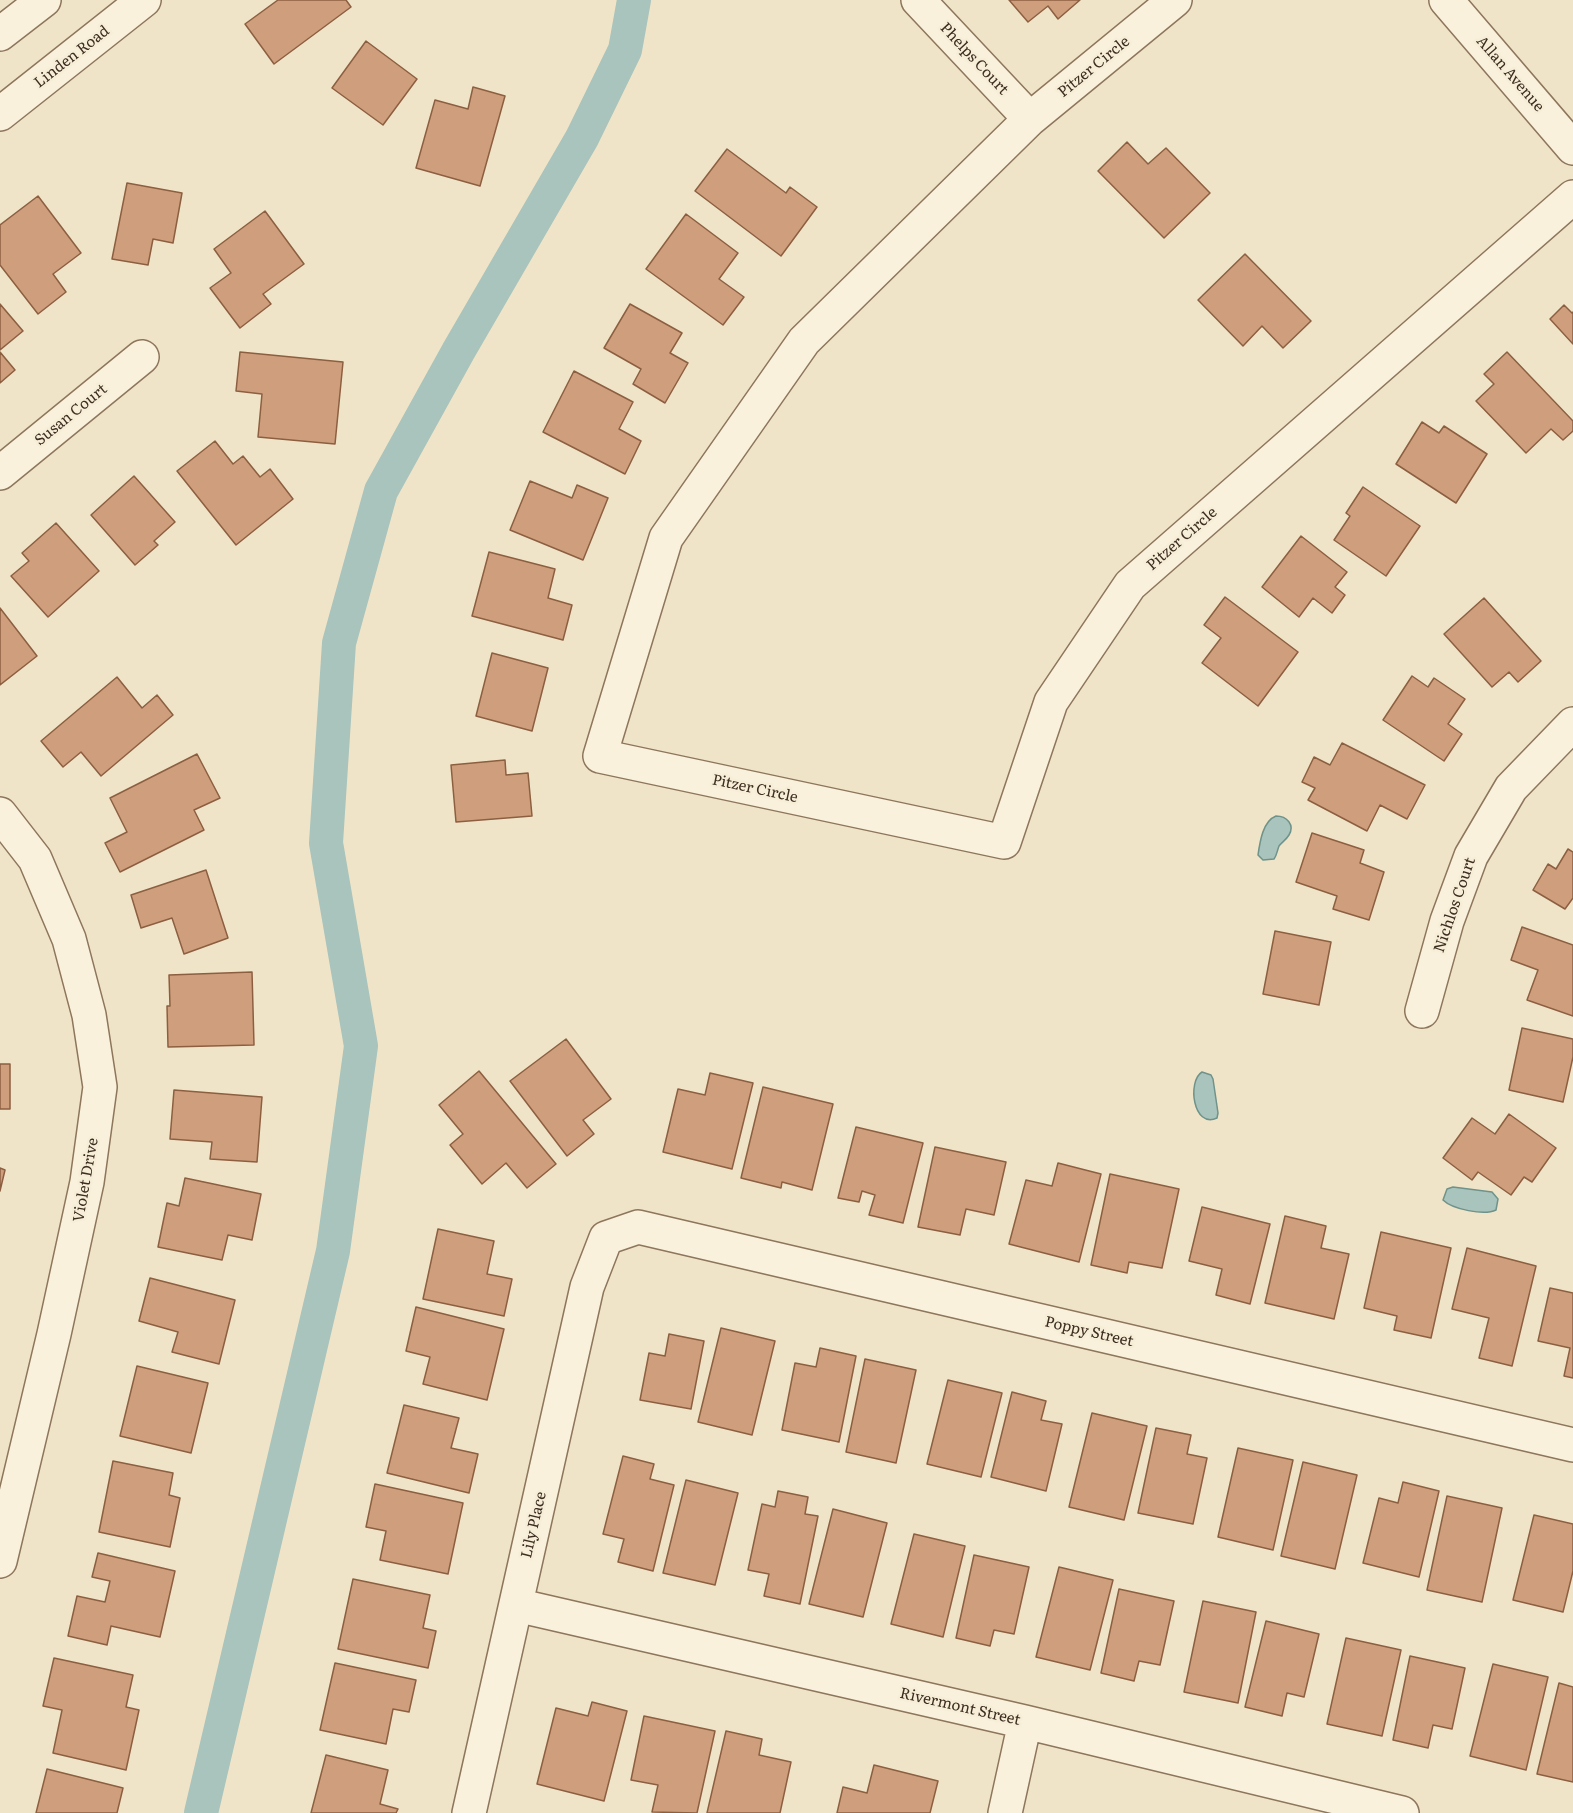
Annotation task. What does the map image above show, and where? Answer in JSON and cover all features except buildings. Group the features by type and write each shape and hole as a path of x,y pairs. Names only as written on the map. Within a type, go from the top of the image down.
{"street":[{"path":"0,34 44,0"},
{"name":"Linden Road","path":"0,114 144,0"},
{"name":"Phelps Court","path":"918,0 1030,119"},
{"name":"Pitzer Circle","path":"1175,0 1030,119 804,341 666,538 600,756 1004,842 1051,702 1130,585 1573,197"},
{"name":"Allan Avenue","path":"1446,0 1573,148"},
{"name":"Susan Court","path":"0,473 142,357"},
{"name":"Nichlos Court","path":"1422,1011 1447,921 1471,856 1511,788 1573,724"},
{"name":"Violet Drive","path":"0,814 35,859 69,939 89,1015 100,1087 82,1205 0,1561"},
{"name":"Poppy Street","path":"606,1238 638,1227 1573,1445"},
{"name":"Lily Place","path":"469,1813 587,1287 606,1238"},
{"name":"Rivermont Street","path":"516,1605 1025,1722 1402,1813"},
{"path":"1005,1813 1025,1722"}],"water":[{"path":"1276,816 1289,822 1291,831 1279,846 1274,859 1263,860 1258,855 1261,838 1268,822"},
{"path":"1202,1072 1211,1075 1213,1079 1218,1113 1217,1118 1209,1120 1202,1117 1195,1103 1195,1085 1197,1077"},
{"path":"1453,1187 1492,1192 1498,1199 1496,1210 1476,1212 1447,1203 1443,1200 1447,1189"}],"waterway":[{"path":"201,1813 333,1251 361,1046 326,843 339,643 381,491 459,350 582,138 625,50 634,0"}]}
